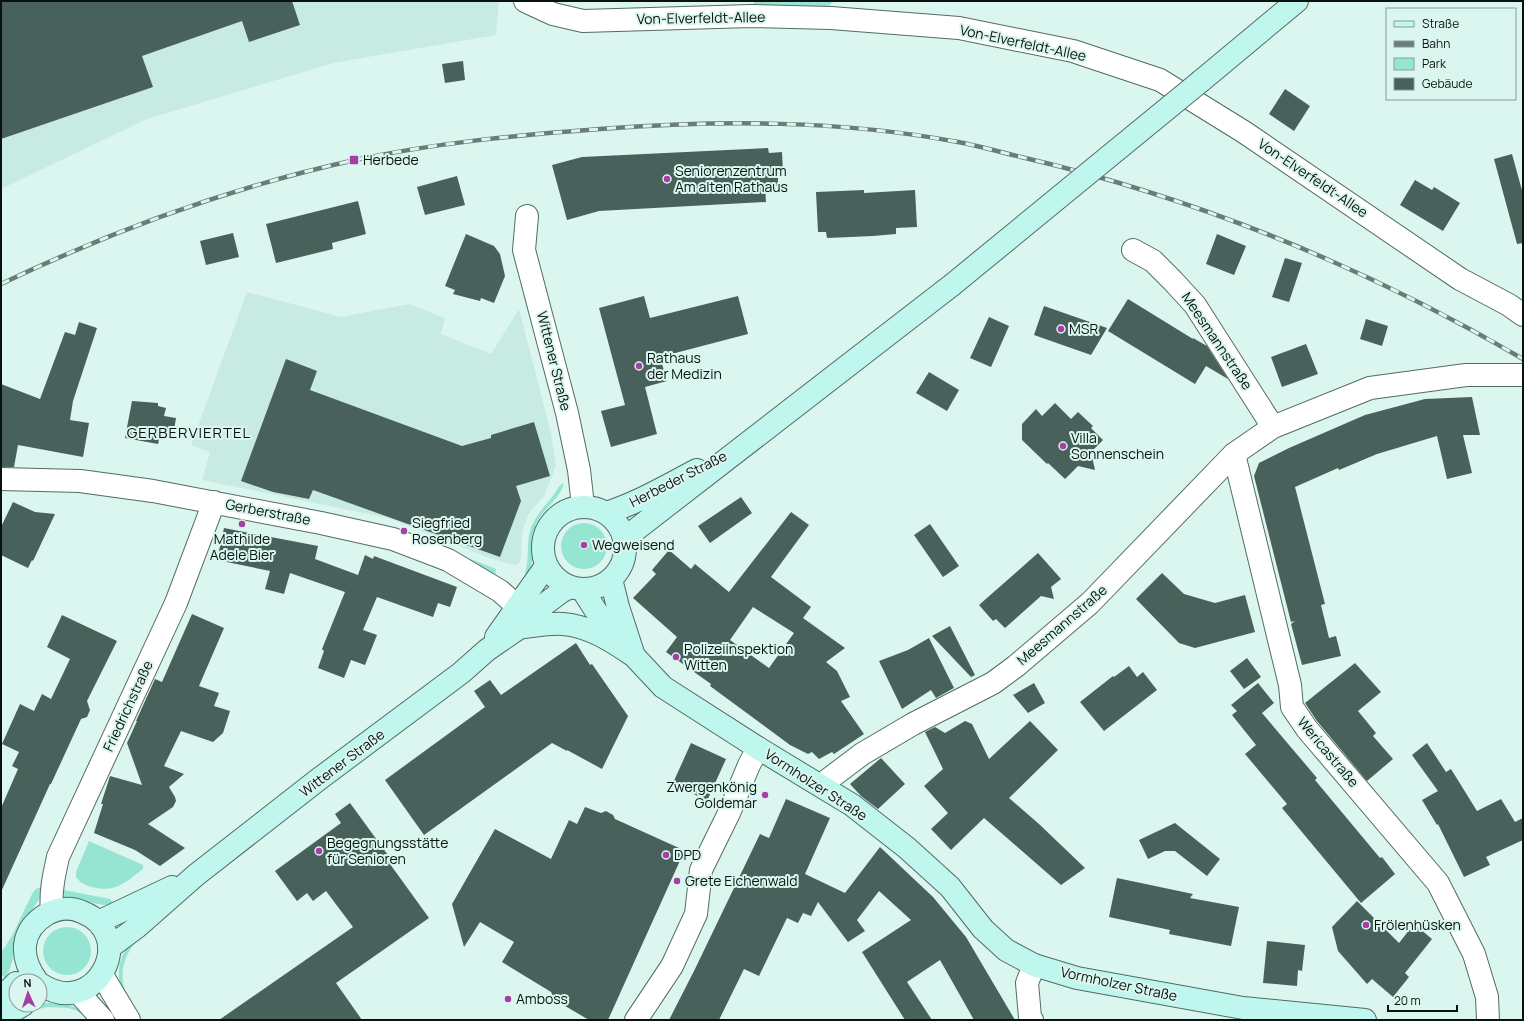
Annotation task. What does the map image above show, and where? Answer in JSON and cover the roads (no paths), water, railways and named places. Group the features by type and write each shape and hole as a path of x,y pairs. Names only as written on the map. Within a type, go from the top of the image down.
{"main road":[{"path":"625,538 952,285 1297,1"},
{"name":"Herbeder Straße","path":"606,512 641,499 748,444"},
{"path":"576,588 596,588 611,579 618,572 623,562 626,550 625,538 618,524 606,512 583,506 570,509 558,516 548,526 543,539 542,553 546,566 554,577 576,588 626,651"},
{"name":"Wittener Straße","path":"487,650 546,566"},
{"path":"611,579 626,651"},
{"name":"Wittener Straße","path":"109,948 137,927 196,874 461,673 487,650 519,628 545,604 561,592 576,588"},
{"path":"519,628 561,624 583,627 626,651"},
{"name":"Vormholzer Straße","path":"626,651 663,687 758,748 821,784 852,805 907,848 950,887 983,929 1006,950 1034,965 1077,978 1243,1008 1365,1020"},
{"name":"Wittener Straße","path":"98,922 196,874"},
{"path":"30,973 24,957 25,943 30,929 40,918 52,911 64,909 77,910 98,922 106,934 109,948 108,962 102,975 92,986 78,992 63,994 48,988"}],"street":[{"name":"Von-Elverfeldt-Allee","path":"525,1 553,14 583,21 751,16 831,18 959,28 1073,50 1160,80 1244,132 1460,279 1509,305 1523,315"},
{"name":"Wittener Straße","path":"527,216 524,250 568,413 579,470 583,506"},
{"name":"Meesmannstraße","path":"1133,250 1153,261 1195,305 1273,427"},
{"name":"Meesmannstraße","path":"821,784 862,754 914,724 993,683 1016,666 1090,603 1234,454 1273,427 1370,388 1466,375 1523,375"},
{"name":"Wericastraße","path":"1234,454 1290,685 1292,707 1307,729 1438,883 1474,954 1487,997 1488,1020"},
{"name":"Gerberstraße","path":"1,479 80,480 154,491 393,539 448,560 500,591 517,606"},
{"name":"Friedrichstraße","path":"52,911 52,881 58,857 176,603 214,502"},
{"path":"636,1020 672,966 696,914 701,870 729,813 749,765 758,748"},
{"path":"1032,1020 1030,1017 1027,983 1034,965"},
{"path":"102,975 129,1020"},
{"path":"78,992 103,1020"}],"railway":[{"path":"1,284 44,264 130,228 174,212 264,183 385,154 446,144 508,137 645,126 735,123 825,126 869,129 966,144 1087,174 1152,193 1280,239 1342,266 1404,295 1523,359"}],"place":[{"name":"Herbede","path":"354,160"},
{"name":"Seniorenzentrum Am alten Rathaus","path":"667,179"},
{"name":"MSR","path":"1061,329"},
{"name":"Rathaus der Medizin","path":"639,366"},
{"name":"Villa Sonnenschein","path":"1063,446"},
{"name":"Mathilde Adele Bier","path":"242,524"},
{"name":"Siegfried Rosenberg","path":"404,531"},
{"name":"Wegweisend","path":"584,545"},
{"name":"Polizeiinspektion Witten","path":"676,657"},
{"name":"Zwergenkönig Goldemar","path":"765,795"},
{"name":"Begegnungsstätte für Senioren","path":"319,851"},
{"name":"DPD","path":"666,855"},
{"name":"Grete Eichenwald","path":"677,881"},
{"name":"Frölenhüsken","path":"1366,925"},
{"name":"Amboss","path":"508,999"}],"district":[{"name":"GERBERVIERTEL","path":"189,433"}]}
